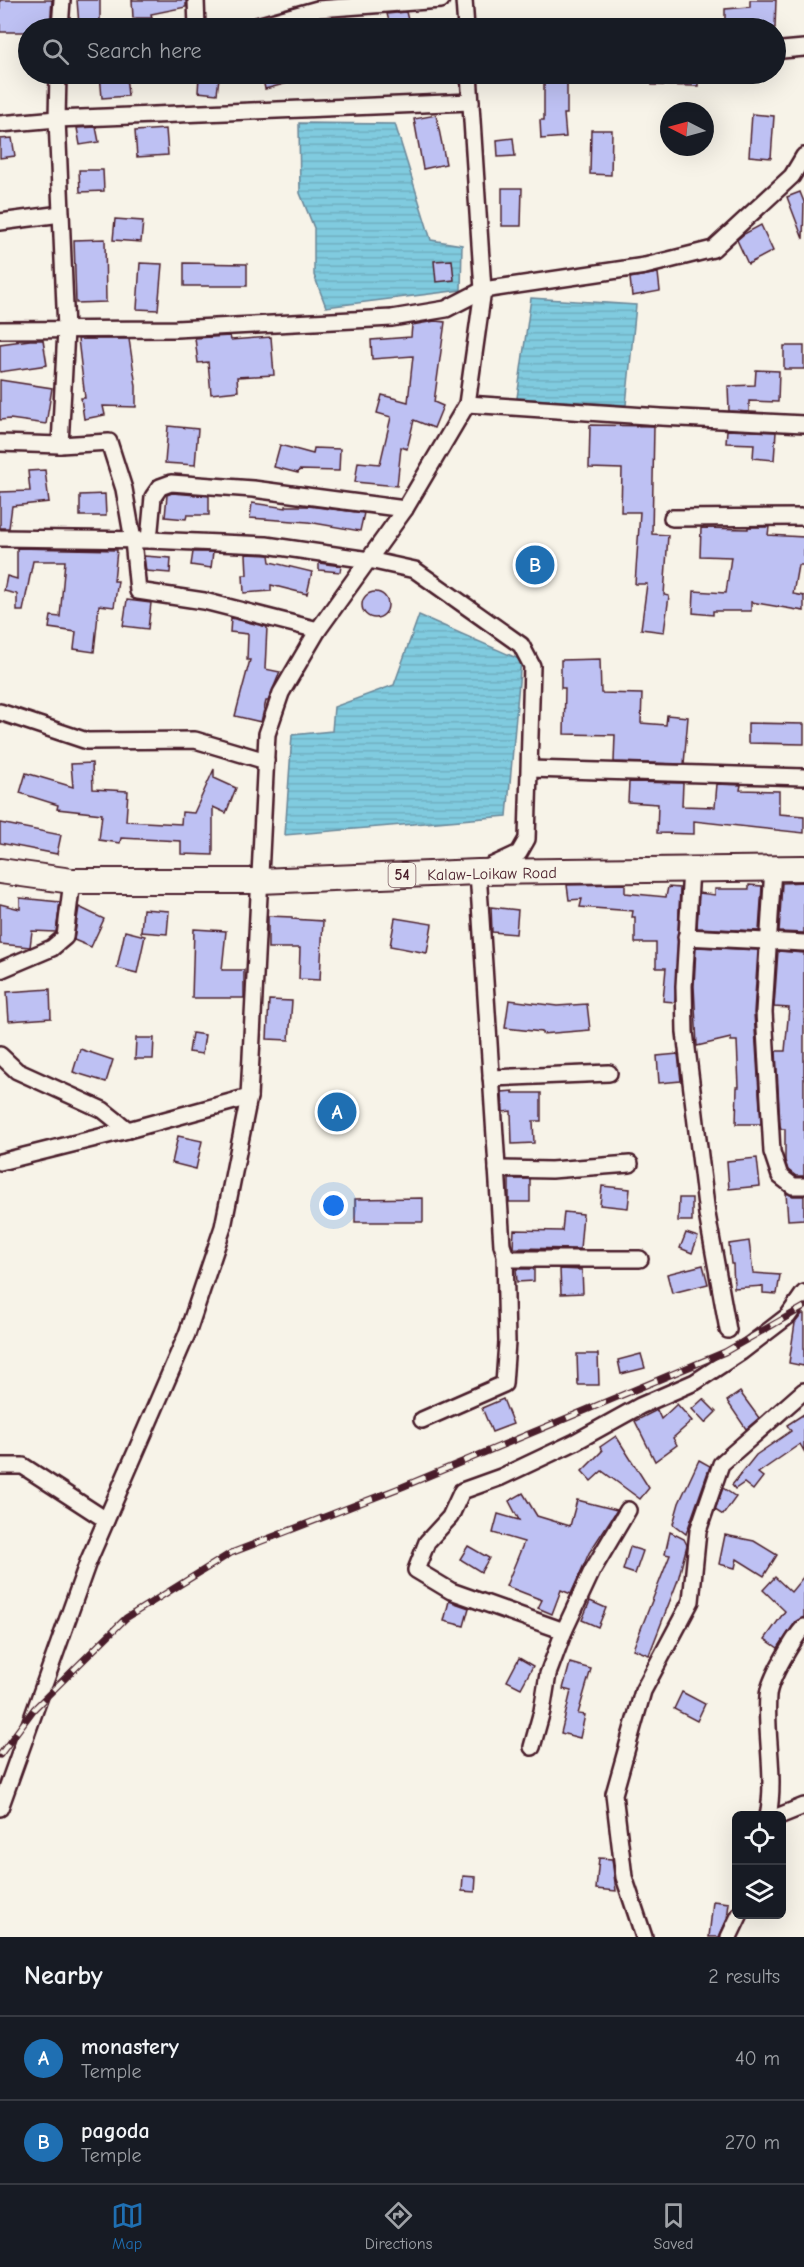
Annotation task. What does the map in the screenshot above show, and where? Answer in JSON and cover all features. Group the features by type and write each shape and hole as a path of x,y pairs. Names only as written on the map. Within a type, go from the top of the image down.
{"main road":[{"name":"Kalaw-Loikaw Road","path":"0,871 72,881 260,881 478,872 804,868"}],"street":[{"path":"61,18 62,0"},
{"path":"196,0 197,18"},
{"path":"286,18 318,9 441,0"},
{"path":"464,0 465,18"},
{"path":"786,50 804,48"},
{"path":"58,84 57,119 66,330 60,445"},
{"path":"0,1808 84,1574 190,1323 223,1227 249,1097 267,734 281,693 318,630 405,509 467,404 483,290 470,84"},
{"path":"0,124 57,119 471,102"},
{"path":"0,330 176,329 392,318 446,309 483,290 645,266 713,249 792,176 804,156"},
{"path":"0,222 61,214"},
{"path":"467,404 804,424"},
{"path":"0,443 60,445 109,442 124,489 133,540 138,591 204,601 318,630"},
{"path":"149,540 153,496 160,487 171,483 253,489 405,509"},
{"path":"672,518 804,517"},
{"path":"0,538 149,540 266,545 369,560 415,570 521,645 532,666 527,839 519,853 478,872 497,1169 505,1254 507,1342 504,1384 422,1420"},
{"path":"0,712 87,741 195,740 266,761"},
{"path":"530,769 804,777"},
{"path":"773,868 764,1012 772,1152 780,1176 794,1186 804,1186"},
{"path":"691,869 686,937 685,1032 707,1214 728,1330"},
{"path":"0,970 52,948 64,937 72,881"},
{"path":"686,937 804,943"},
{"path":"0,1055 17,1071 103,1110 128,1130"},
{"path":"491,1078 609,1073"},
{"path":"0,1162 249,1097"},
{"path":"497,1169 551,1170 630,1164"},
{"path":"505,1254 511,1259 640,1259"},
{"path":"564,1631 451,1591 416,1570 427,1542 450,1517 462,1491 501,1477 575,1442 640,1406 695,1382 741,1352 788,1316 804,1293"},
{"path":"644,1937 624,1877 614,1794 643,1691 691,1601 698,1531 721,1464 804,1391"},
{"path":"0,1466 23,1466 106,1520"},
{"path":"531,1747 542,1711 548,1674 564,1631 592,1571 628,1510"},
{"path":"769,1811 772,1793 768,1693 793,1640 804,1627"},
{"path":"786,1812 804,1806"},
{"path":"729,1937 738,1919"}],"water":[{"path":"299,123 395,124 431,240 462,245 461,290 326,307 314,275 314,228 300,193"},
{"path":"531,298 636,305 626,405 517,398"},
{"path":"419,615 521,660 507,816 285,835 292,735 332,731 334,707 394,685"}],"building":[{"path":"0,0 52,0 51,18 18,18 18,32 0,32"},
{"path":"77,0 100,0 100,18 78,18"},
{"path":"132,0 186,0 186,7 151,14 152,18 133,18"},
{"path":"750,0 776,0 775,18 725,18 725,9 750,7"},
{"path":"406,12 408,18 388,18 387,14"},
{"path":"101,84 127,84 128,96 102,98"},
{"path":"198,84 218,84 217,94 198,92"},
{"path":"264,84 284,84 265,89"},
{"path":"544,84 567,84 567,114 564,114 566,137 541,139 540,120 544,120"},
{"path":"698,84 698,86 652,85"},
{"path":"752,114 774,116 771,158 749,156"},
{"path":"436,115 446,164 423,169 414,119"},
{"path":"96,127 99,142 80,145 77,128"},
{"path":"166,129 168,155 137,157 135,131"},
{"path":"591,130 612,130 611,175 590,174"},
{"path":"12,138 15,156 0,158 0,139"},
{"path":"513,138 515,156 498,157 497,140"},
{"path":"79,170 103,170 104,191 80,192"},
{"path":"502,188 522,188 521,226 502,226"},
{"path":"800,192 804,202 803,239 787,197"},
{"path":"115,219 143,221 141,242 113,240"},
{"path":"761,225 773,251 748,264 737,240"},
{"path":"105,239 106,302 76,303 74,240"},
{"path":"452,260 454,280 436,282 434,261"},
{"path":"140,263 162,264 158,310 137,309"},
{"path":"184,263 247,264 247,286 184,286"},
{"path":"658,273 660,291 632,296 630,278"},
{"path":"435,321 445,322 434,402 443,406 434,428 414,420 407,449 401,447 397,486 355,482 358,462 380,464 391,417 377,413 382,395 408,402 413,356 372,359 371,340 411,337 412,325"},
{"path":"230,336 231,340 271,337 274,375 237,377 238,391 211,394 208,362 198,363 195,338"},
{"path":"78,339 129,339 136,386 136,407 103,406 105,415 84,419 81,398 85,398"},
{"path":"43,340 47,365 0,372 0,344"},
{"path":"784,346 804,346 804,369 784,369"},
{"path":"756,370 779,371 778,402 749,401 749,412 729,411 728,386 755,385"},
{"path":"0,380 52,388 46,424 10,419 0,420"},
{"path":"590,425 654,426 652,534 668,535 664,595 669,596 664,632 641,629 647,584 635,584 640,512 621,512 622,469 589,468"},
{"path":"168,426 198,429 195,465 165,463"},
{"path":"727,430 776,432 774,460 753,458 754,444 726,443"},
{"path":"280,445 313,454 314,448 340,449 339,471 299,470 298,473 274,467"},
{"path":"45,470 49,502 12,506 9,528 0,528 0,492 30,491 28,471"},
{"path":"172,493 209,496 209,515 187,515 186,519 165,517 167,495"},
{"path":"105,494 106,516 80,516 80,495"},
{"path":"252,503 286,508 286,506 308,506 364,513 360,531 308,522 250,518"},
{"path":"748,527 769,527 768,535 804,537 804,565 798,565 793,594 804,596 804,611 751,602 751,611 713,611 713,615 693,613 694,591 726,593 731,557 700,556 701,528 748,529"},
{"path":"17,548 117,550 114,581 118,581 114,607 99,605 94,652 74,649 76,632 49,628 51,616 60,617 65,561 33,561 23,611 17,611 17,594 4,591 7,576 17,579"},
{"path":"193,552 213,552 211,568 191,565"},
{"path":"246,554 269,555 270,562 312,572 307,594 271,585 271,591 244,593 243,575 247,575"},
{"path":"144,556 171,558 170,573 146,571"},
{"path":"319,563 341,566 340,572 319,570"},
{"path":"375,592 384,596 388,605 384,614 375,618 366,614 362,605 366,596"},
{"path":"127,600 151,603 148,629 123,626"},
{"path":"231,618 267,627 265,669 280,672 268,701 266,701 261,722 235,716 250,660 247,660 248,634 230,632"},
{"path":"600,659 601,693 642,694 641,723 666,725 667,715 688,717 684,764 614,762 615,735 564,734 565,688 561,688 561,660"},
{"path":"748,723 804,724 804,744 748,743"},
{"path":"92,763 93,789 128,791 126,821 181,824 182,812 194,813 214,769 214,778 236,788 226,813 213,807 213,855 181,854 181,841 121,838 120,843 99,840 102,814 57,809 58,805 20,793 26,773 73,787 71,764"},
{"path":"629,782 683,783 682,806 715,807 717,784 741,785 740,790 779,791 779,814 804,816 804,833 694,821 694,834 657,833 658,804 628,802"},
{"path":"0,823 61,835 57,854 0,843"},
{"path":"804,882 804,933 779,932 782,883"},
{"path":"625,884 625,893 666,897 668,887 680,888 675,1002 663,1001 666,968 656,968 656,943 635,943 633,911 580,907 582,899 569,900 567,885"},
{"path":"749,885 762,886 759,931 697,928 699,893 715,895 715,889 749,889"},
{"path":"20,898 60,902 56,932 32,931 30,947 0,944 0,904 20,909"},
{"path":"79,907 104,919 91,947 74,940"},
{"path":"491,907 518,910 516,934 492,932"},
{"path":"143,909 169,911 167,934 141,932"},
{"path":"268,916 323,921 320,980 299,979 300,948 268,948"},
{"path":"395,918 432,924 427,953 390,946"},
{"path":"194,929 226,931 222,970 244,970 244,998 192,998"},
{"path":"125,931 145,936 137,973 117,968"},
{"path":"696,947 758,950 754,1013 761,1124 736,1124 737,1087 739,1087 737,1041 731,1041 731,1038 697,1046 694,986"},
{"path":"778,951 804,953 804,1176 796,1176 788,1170 785,1161 785,1129 781,1129 780,1125 776,1051 785,1051 789,1008 774,1007"},
{"path":"50,989 51,1018 9,1021 7,992"},
{"path":"269,1000 292,1001 289,1040 267,1039"},
{"path":"509,1000 557,1006 587,1004 590,1030 542,1034 542,1032 505,1028"},
{"path":"192,1033 205,1035 202,1054 189,1052"},
{"path":"136,1038 154,1038 153,1059 135,1059"},
{"path":"80,1049 113,1060 106,1082 73,1072"},
{"path":"678,1054 681,1081 659,1083 657,1056"},
{"path":"513,1091 513,1093 541,1093 541,1121 533,1121 534,1143 512,1144 511,1111 503,1112 502,1092"},
{"path":"178,1136 202,1141 196,1169 172,1163"},
{"path":"757,1158 760,1186 729,1189 727,1161"},
{"path":"509,1179 530,1179 530,1202 509,1202"},
{"path":"602,1186 630,1189 628,1208 600,1205"},
{"path":"786,1193 793,1196 804,1196 804,1219 788,1220"},
{"path":"423,1198 423,1222 355,1222 355,1199"},
{"path":"679,1198 692,1198 692,1221 678,1221"},
{"path":"564,1212 583,1214 580,1249 513,1248 514,1230 562,1231"},
{"path":"686,1233 698,1237 692,1253 680,1248"},
{"path":"749,1241 753,1273 780,1275 777,1294 763,1293 763,1286 734,1288 729,1244"},
{"path":"703,1265 708,1284 672,1293 667,1274"},
{"path":"516,1269 534,1269 534,1281 517,1282"},
{"path":"560,1269 582,1270 583,1293 561,1294"},
{"path":"804,1314 804,1366 789,1363 795,1323"},
{"path":"577,1354 598,1354 599,1385 578,1385"},
{"path":"641,1354 645,1368 621,1374 618,1360"},
{"path":"740,1392 759,1418 746,1429 727,1401"},
{"path":"503,1399 513,1424 492,1432 482,1408"},
{"path":"703,1399 716,1412 705,1423 692,1409"},
{"path":"677,1404 692,1421 673,1438 677,1445 655,1461 635,1421 657,1410 661,1419"},
{"path":"804,1414 804,1451 800,1444 758,1473 763,1477 753,1490 744,1483 735,1489 732,1485 756,1455 791,1431 787,1425"},
{"path":"616,1436 649,1488 640,1499 602,1471 591,1481 582,1471 602,1451 600,1447"},
{"path":"699,1460 710,1466 686,1534 673,1524 679,1503"},
{"path":"723,1488 736,1497 723,1515 715,1510"},
{"path":"523,1493 537,1516 570,1526 577,1500 617,1510 589,1553 571,1594 561,1590 552,1614 538,1608 542,1600 506,1586 524,1542 493,1533 498,1514 519,1520 509,1501"},
{"path":"670,1532 684,1539 687,1545 678,1580 649,1655 633,1649 670,1555 665,1554"},
{"path":"725,1535 754,1541 777,1555 764,1576 737,1559 735,1568 719,1564"},
{"path":"468,1546 489,1558 481,1572 460,1559"},
{"path":"630,1547 643,1551 635,1574 623,1570"},
{"path":"804,1576 804,1617 796,1621 778,1648 765,1639 785,1611 763,1590 775,1577 791,1592"},
{"path":"449,1601 469,1608 464,1626 444,1621"},
{"path":"590,1601 606,1608 598,1627 582,1620"},
{"path":"519,1658 533,1666 521,1688 507,1681"},
{"path":"570,1663 591,1669 578,1714 585,1715 580,1738 561,1733 571,1691 563,1689"},
{"path":"682,1692 705,1704 697,1721 674,1709"},
{"path":"599,1858 612,1859 616,1891 596,1889"},
{"path":"463,1876 476,1877 475,1892 462,1891"},
{"path":"713,1901 729,1903 727,1919 719,1937 709,1937"}],"railway":[{"path":"0,1755 34,1709 126,1618 231,1553 402,1487 725,1352 804,1307"}],"place":[{"name":"pagoda","path":"535,565"},
{"name":"monastery","path":"337,1112"}]}
